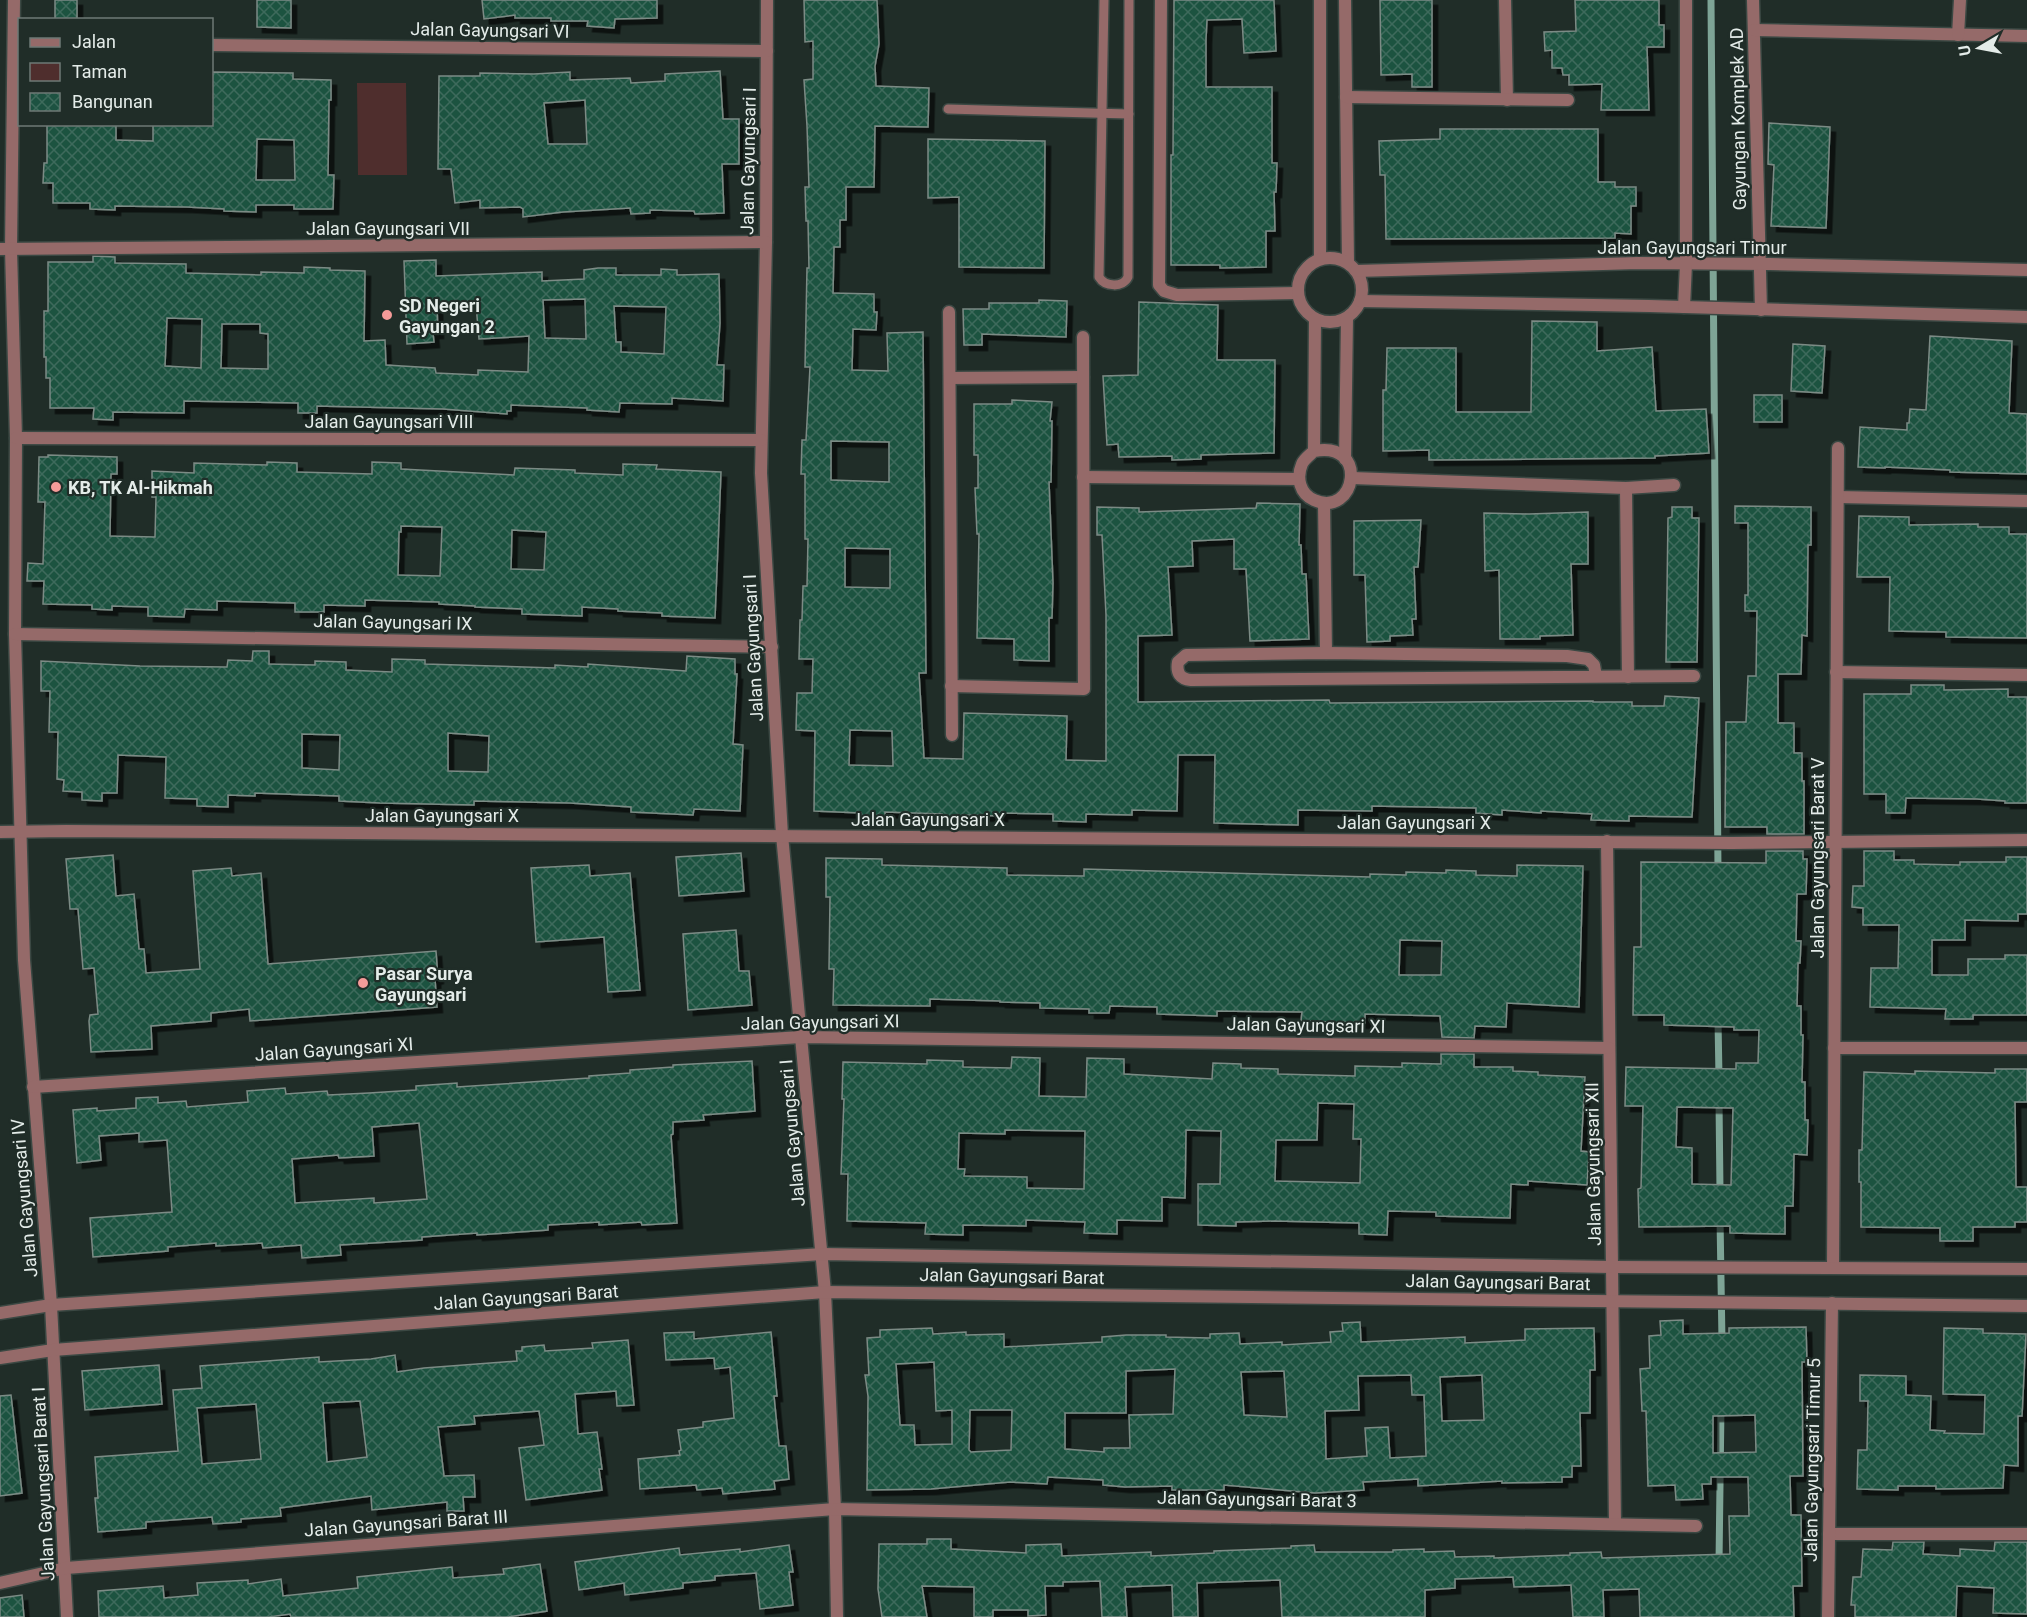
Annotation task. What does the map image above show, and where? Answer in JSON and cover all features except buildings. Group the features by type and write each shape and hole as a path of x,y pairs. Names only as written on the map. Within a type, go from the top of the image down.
{"street":[{"name":"Jalan Gayungsari IV","path":"14,0 17,43 6,249 16,438 15,634 20,831 24,960 53,1350"},
{"name":"Jalan Gayungsari I","path":"767,0 766,243 761,473 782,836 825,1292"},
{"path":"1161,0 1159,285 1164,291 1178,295 1298,293"},
{"path":"1320,0 1320,259"},
{"path":"1345,0 1352,267"},
{"path":"1505,0 1507,100"},
{"path":"1684,307 1686,0"},
{"name":"Gayungan Komplek AD","path":"1753,0 1761,310"},
{"path":"1958,35 1960,0"},
{"path":"1754,30 2027,36"},
{"name":"Jalan Gayungsari VI","path":"213,45 767,51"},
{"path":"1346,97 1568,100"},
{"name":"Jalan Gayungsari VII","path":"6,249 766,243"},
{"path":"1335,258 1352,267 1361,280 1362,291 1355,310 1347,318 1337,322 1315,319 1300,304 1298,293 1299,279 1308,266 1320,259 1335,258"},
{"name":"Jalan Gayungsari Timur","path":"1352,267 1638,263 2027,270"},
{"path":"1360,301 1699,307 2027,317"},
{"path":"949,312 952,735"},
{"path":"1345,459 1347,318"},
{"path":"1314,451 1315,319"},
{"path":"951,686 1084,689 1083,337"},
{"path":"950,378 1083,377"},
{"name":"Jalan Gayungsari VIII","path":"16,438 761,440"},
{"name":"Jalan Gayungsari Barat V","path":"1833,1267 1838,448"},
{"path":"1325,449 1336,452 1351,468 1352,478 1349,488 1343,496 1334,501 1324,503 1312,499 1303,491 1299,479 1302,463 1314,451 1325,449"},
{"path":"1083,477 1299,479"},
{"path":"1352,478 1626,488 1674,485"},
{"path":"1626,488 1628,677"},
{"path":"1838,497 2027,501"},
{"path":"1324,503 1326,653"},
{"name":"Jalan Gayungsari IX","path":"15,634 772,647"},
{"path":"1596,676 1594,665 1588,659 1567,656 1326,653 1186,655 1178,662 1177,668 1182,678 1191,680 1694,676"},
{"path":"1836,672 2027,675"},
{"name":"Jalan Gayungsari X","path":"0,832 1732,843 2027,840"},
{"name":"Jalan Gayungsari XII","path":"1607,841 1615,1523"},
{"name":"Jalan Gayungsari XI","path":"33,1087 801,1037 1609,1048"},
{"path":"1834,1048 2027,1048"},
{"name":"Jalan Gayungsari Barat","path":"0,1313 51,1305 822,1254 1612,1267 2027,1269"},
{"path":"825,1292 835,1509 837,1617"},
{"name":"Jalan Gayungsari Barat","path":"0,1358 53,1350 825,1292 2027,1306"},
{"name":"Jalan Gayungsari Timur 5","path":"1828,1617 1832,1303"},
{"name":"Jalan Gayungsari Barat I","path":"53,1350 68,1617"},
{"name":"Jalan Gayungsari Barat 3","path":"817,1510 1696,1526"},
{"name":"Jalan Gayungsari Barat III","path":"0,1583 66,1568 817,1510"},
{"path":"1829,1534 2027,1534"}],"lane":[{"path":"1104,0 1099,277 1107,285 1122,284 1128,277 1129,0"},
{"path":"948,109 1129,114"}],"green space":[{"path":"357,83 406,83 407,175 358,175"}],"waterway":[{"path":"1711,0 1718,871"},
{"path":"1718,1020 1719,1078"},
{"path":"1719,1101 1720,1191"},
{"path":"1720,1218 1722,1341"},
{"path":"1719,1563 1721,1407"}],"place":[{"name":"SD Negeri Gayungan 2","path":"387,315"},
{"name":"KB, TK Al-Hikmah","path":"56,487"},
{"name":"Pasar Surya Gayungsari","path":"363,983"}]}
